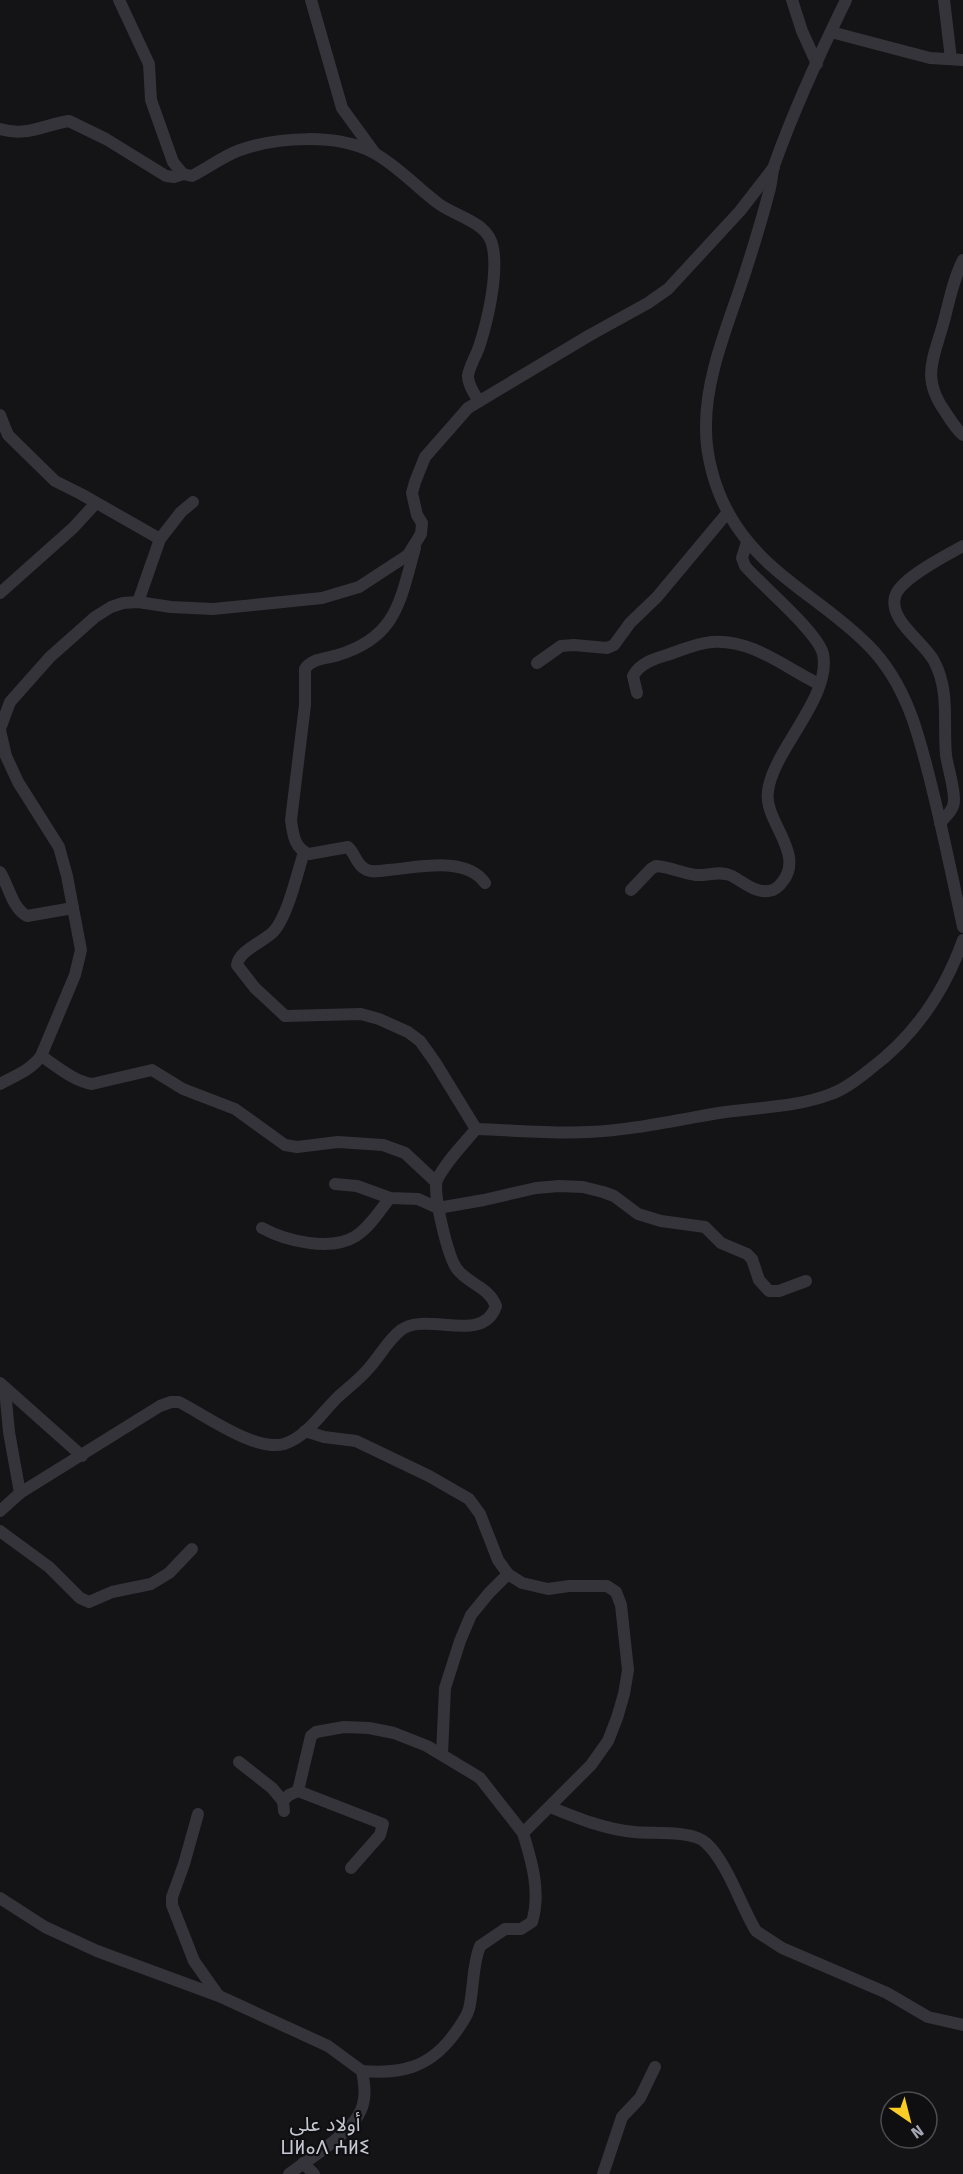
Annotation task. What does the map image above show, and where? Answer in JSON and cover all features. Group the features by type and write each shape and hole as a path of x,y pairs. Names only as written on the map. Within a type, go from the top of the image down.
{"street":[{"path":"119,0 149,64 151,100 155,113 173,162 183,174"},
{"path":"311,0 342,108 374,152 439,204 483,228 491,239 494,259 490,298 483,334 468,373 471,387 479,401"},
{"path":"792,0 802,31 817,64"},
{"path":"846,0 774,166 752,252 714,370 708,401 707,453 728,512 747,542 763,560 866,643 883,661 899,684 921,744 963,927"},
{"path":"831,32 930,58 957,59 944,0"},
{"path":"0,129 11,132 28,132 69,121 106,139 166,176 174,177 183,174 192,176 240,150 282,140 330,141 374,152"},
{"path":"0,1084 20,1074 36,1063 41,1056 79,963 81,951 58,847 18,782 6,756 1,725 10,702 22,687 50,657 95,617 123,603 138,602 171,607 213,609 322,598 359,586 408,555 421,534 422,523 417,515 412,494 414,482 425,457 468,408 598,330 648,303 668,289 740,211 774,166"},
{"path":"963,260 952,285 932,361 931,383 932,392 938,402 963,435"},
{"path":"0,415 8,435 55,481 160,539"},
{"path":"138,602 160,539 181,512 193,502"},
{"path":"0,593 73,528 96,503"},
{"path":"537,663 561,646 607,648 614,645 630,623 657,597 728,512"},
{"path":"631,890 651,869 659,866 695,875 726,874 756,890 773,890 779,886 788,873 789,860 768,802 768,787 779,762 809,709 819,684 823,657 819,645 745,566 742,558 747,542"},
{"path":"416,544 399,604 378,636 348,652 311,663 305,669 305,705 291,820 296,843 304,852 314,855 348,847 365,870 445,866 474,871 485,883"},
{"path":"940,822 950,813 954,799 946,754 945,691 933,660 922,644 901,623 894,604 895,595 900,587 963,546"},
{"path":"637,693 633,676 644,664 712,642 751,648 819,684"},
{"path":"304,852 282,919 273,932 239,958 237,965 249,982 285,1016 361,1014 379,1019 415,1036 435,1062 476,1129"},
{"path":"0,872 18,909 27,916 73,908"},
{"path":"476,1129 588,1132 620,1129 787,1105 831,1094 846,1087 881,1062 917,1026 938,996 954,966 963,940"},
{"path":"41,1056 73,1077 92,1084 152,1070 183,1089 235,1109 285,1145 297,1147 338,1142 383,1145 405,1153 436,1182"},
{"path":"0,1511 20,1493 160,1406 171,1402 179,1402 250,1439 273,1445 284,1444 296,1439 355,1383 388,1343 402,1330 413,1324 484,1322 494,1312 496,1306 491,1296 461,1273 454,1263 438,1208 436,1182 453,1156 476,1129"},
{"path":"335,1184 357,1186 390,1198 418,1199 438,1208 536,1188 583,1187 614,1196 638,1214 661,1221 705,1227 721,1243 747,1254 755,1263 759,1280 769,1291 779,1291 806,1281"},
{"path":"262,1228 291,1241 320,1243 347,1239 358,1234 390,1198"},
{"path":"3,1386 82,1456"},
{"path":"3,1386 20,1493"},
{"path":"305,1431 324,1437 356,1441 469,1498 477,1506 498,1560 508,1574 522,1583 548,1589 607,1586 616,1592 621,1605 628,1670 624,1694 608,1741 591,1765 523,1833"},
{"path":"0,1531 49,1567 80,1598 89,1602 112,1592 151,1584 169,1573 192,1550"},
{"path":"442,1754 445,1688 460,1641 471,1616 508,1574"},
{"path":"0,1898 45,1927 107,1955 219,1996 328,2046 362,2071 385,2073 409,2068 440,2052 458,2029 468,2011 480,1946 505,1929 521,1929 532,1922 535,1912 534,1875 523,1833 480,1778 428,1746 394,1733 369,1728 344,1727 316,1732 309,1739 298,1791"},
{"path":"239,1762 259,1776 284,1806 289,1795 298,1791 382,1822 384,1827 380,1835 351,1868"},
{"path":"550,1807 595,1824 633,1832 689,1836 704,1840 715,1852 756,1931 767,1939 782,1948 887,1993 928,2017 963,2025"},
{"path":"198,1814 172,1897 172,1905 194,1961 219,1996"},
{"path":"603,2174 622,2117 640,2098 655,2067"},
{"path":"289,2174 343,2133 355,2120 363,2106 365,2093 362,2071"},
{"path":"303,2163 314,2174"}],"district":[{"name":"أولاد علي ⵡⵍⴰⴷ ⵄⵍⵉ","path":"325,2136"}]}
